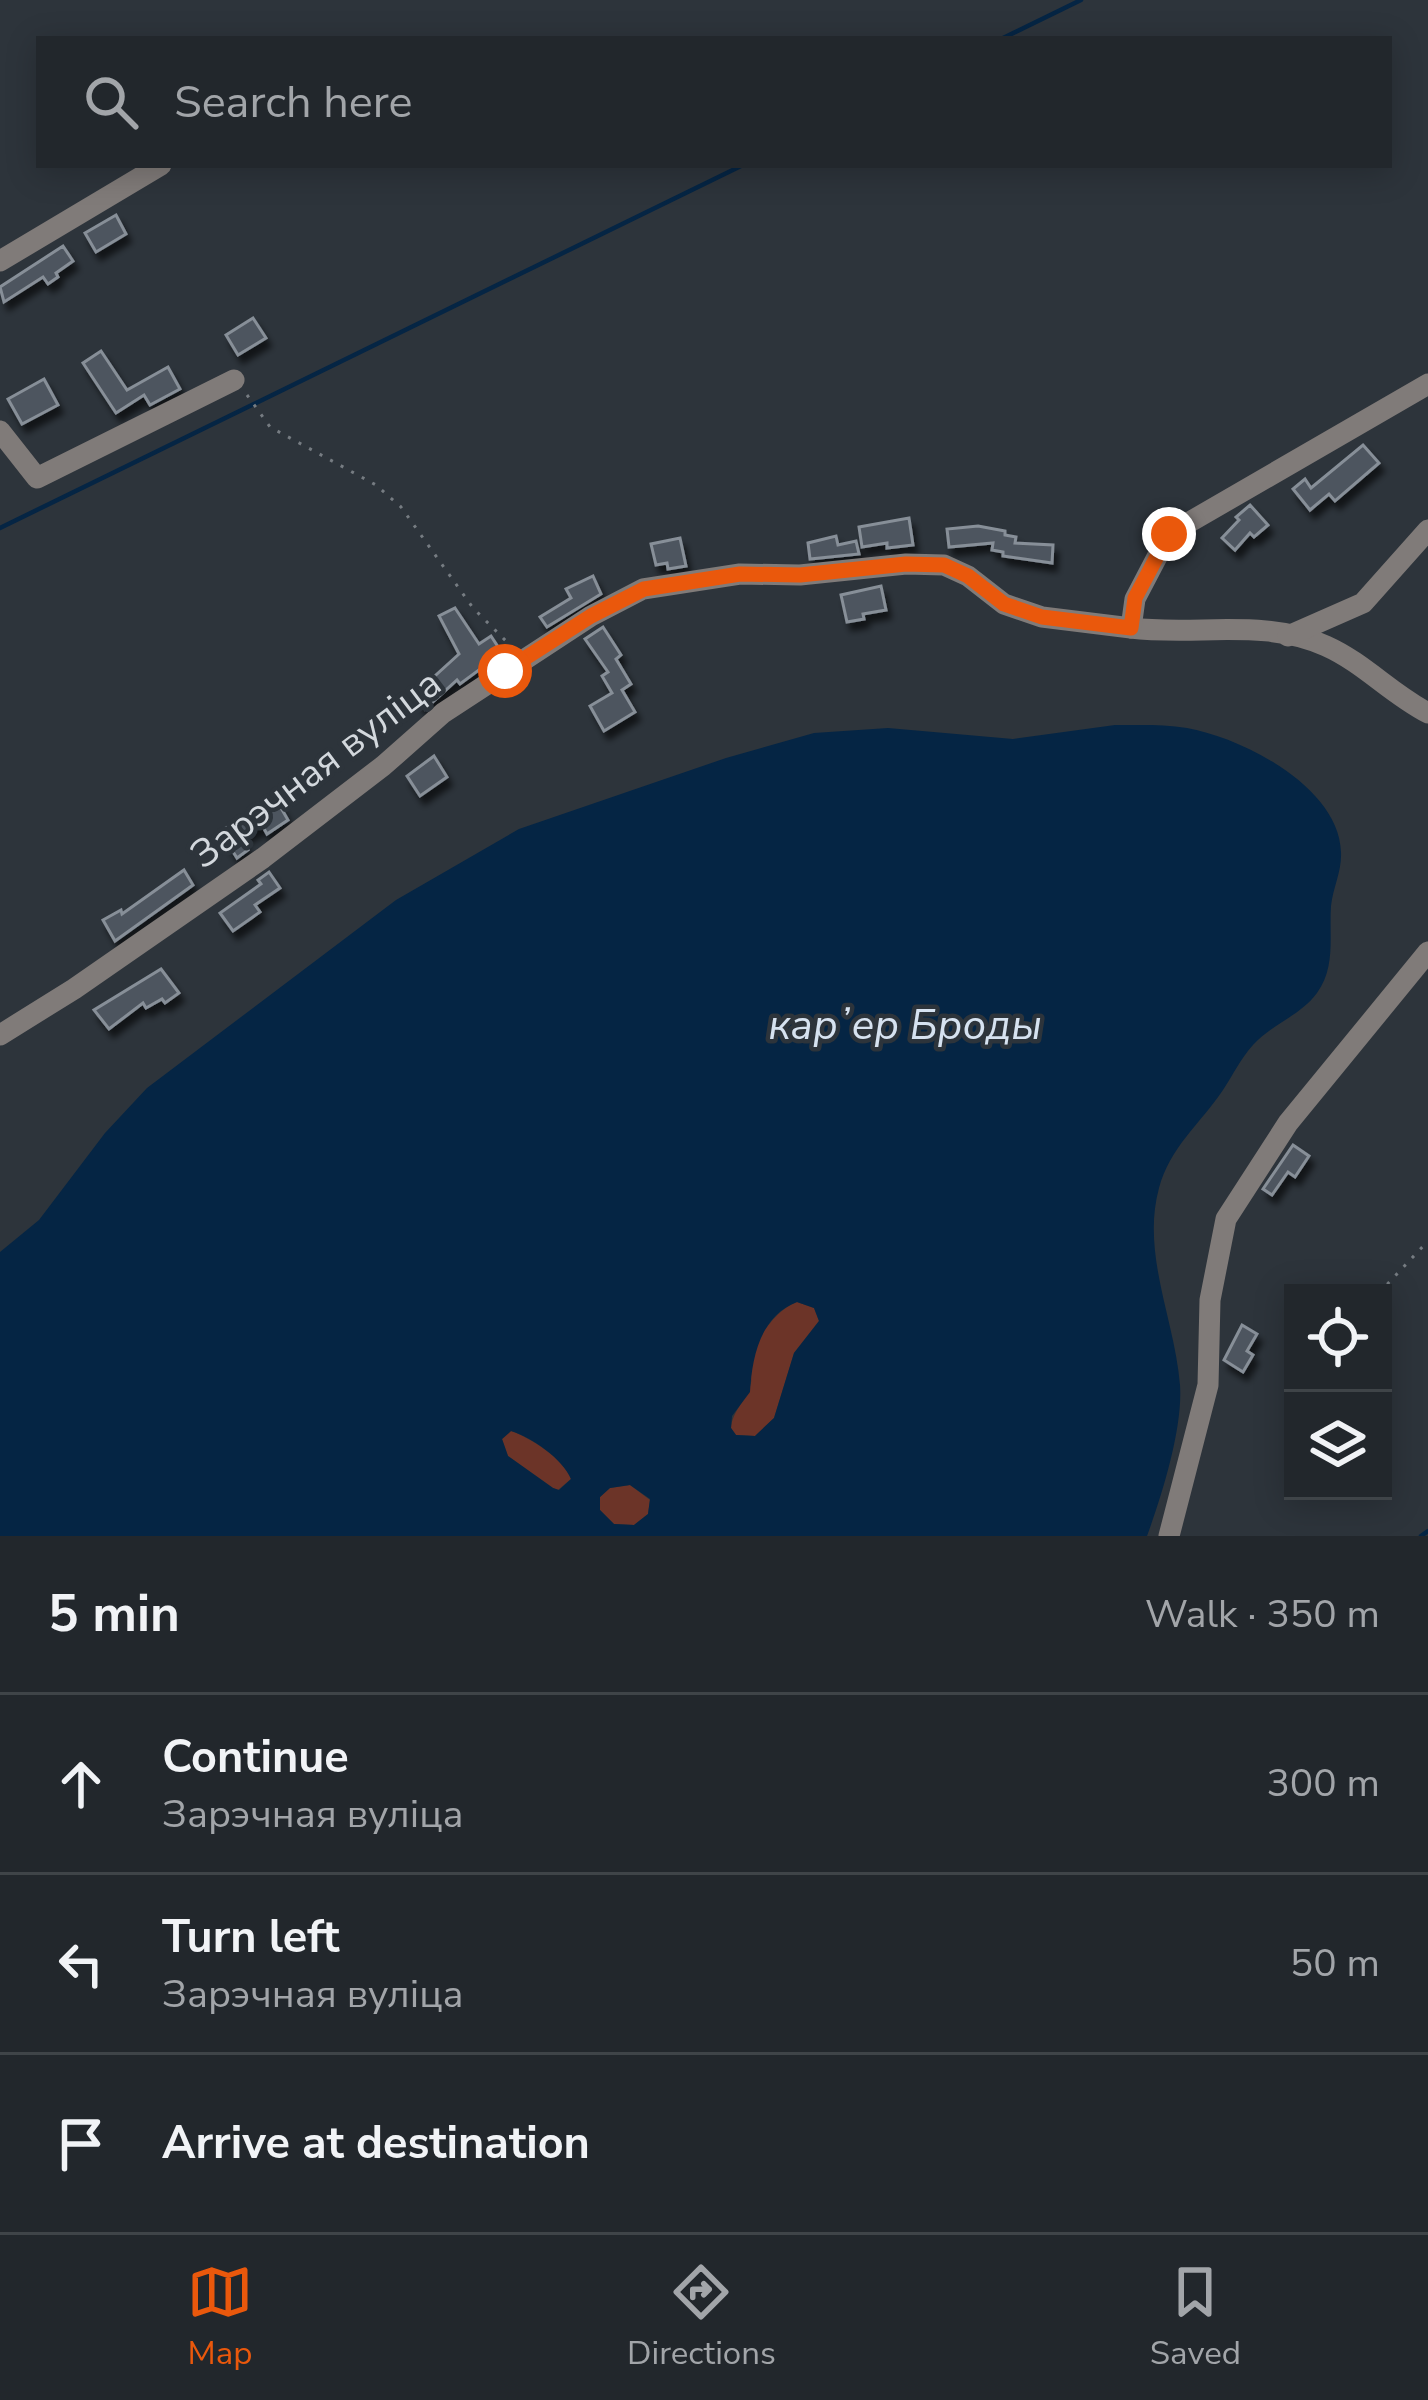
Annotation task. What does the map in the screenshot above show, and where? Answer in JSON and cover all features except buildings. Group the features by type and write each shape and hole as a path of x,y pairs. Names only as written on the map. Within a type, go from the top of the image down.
{"street":[{"path":"0,261 156,168"},
{"path":"1131,628 1135,598 1169,534 1428,384"},
{"path":"0,431 37,478 240,388"},
{"path":"1287,636 1363,602 1428,530"},
{"name":"Зарэчная вуліца","path":"0,1035 262,858 383,766 443,712 524,658 644,589 740,574 800,575 906,564 944,565 968,576 1004,604 1042,617 1170,633 1271,631 1287,636"},
{"path":"1287,636 1321,643 1361,664 1406,702 1428,712"},
{"path":"1169,1536 1208,1384 1210,1300 1226,1219 1288,1123 1428,952"}],"path":[{"path":"240,388 256,411 288,440 376,485 401,507 473,608 524,658"},
{"path":"1387,1284 1428,1241"}],"shaded area":[{"path":"797,1302 814,1308 819,1321 794,1353 774,1418 755,1436 736,1435 732,1422 751,1383 750,1363 756,1345 774,1319"},
{"path":"511,1431 546,1450 571,1479 558,1490 508,1456 502,1439"},
{"path":"630,1485 650,1500 648,1514 634,1525 614,1524 600,1510 600,1497 610,1488"}],"water":[{"name":"карʼер Броды","path":"1115,725 1187,728 1234,742 1284,769 1306,787 1336,828 1341,852 1323,983 1310,1001 1249,1050 1178,1148 1159,1188 1156,1262 1177,1361 1180,1402 1170,1461 1147,1536 0,1536 0,1252 39,1220 105,1133 147,1088 396,900 519,829 814,733 888,728 1013,739","holes":["797,1302 814,1308 819,1321 794,1353 774,1418 755,1436 736,1435 732,1416 750,1392 760,1340 774,1317","511,1431 528,1438 554,1457 571,1479 559,1490 553,1488 508,1456 502,1439","630,1485 650,1499 648,1514 634,1525 614,1524 600,1510 600,1497 610,1488"]}],"waterway":[{"path":"1007,36 1081,0"},
{"path":"0,528 737,168"},
{"path":"1421,1536 1428,1531"}],"route":[{"path":"505,671 591,616 644,589 740,574 800,575 906,564 944,565 968,576 1004,604 1042,617 1131,628 1135,598 1169,534"}]}
